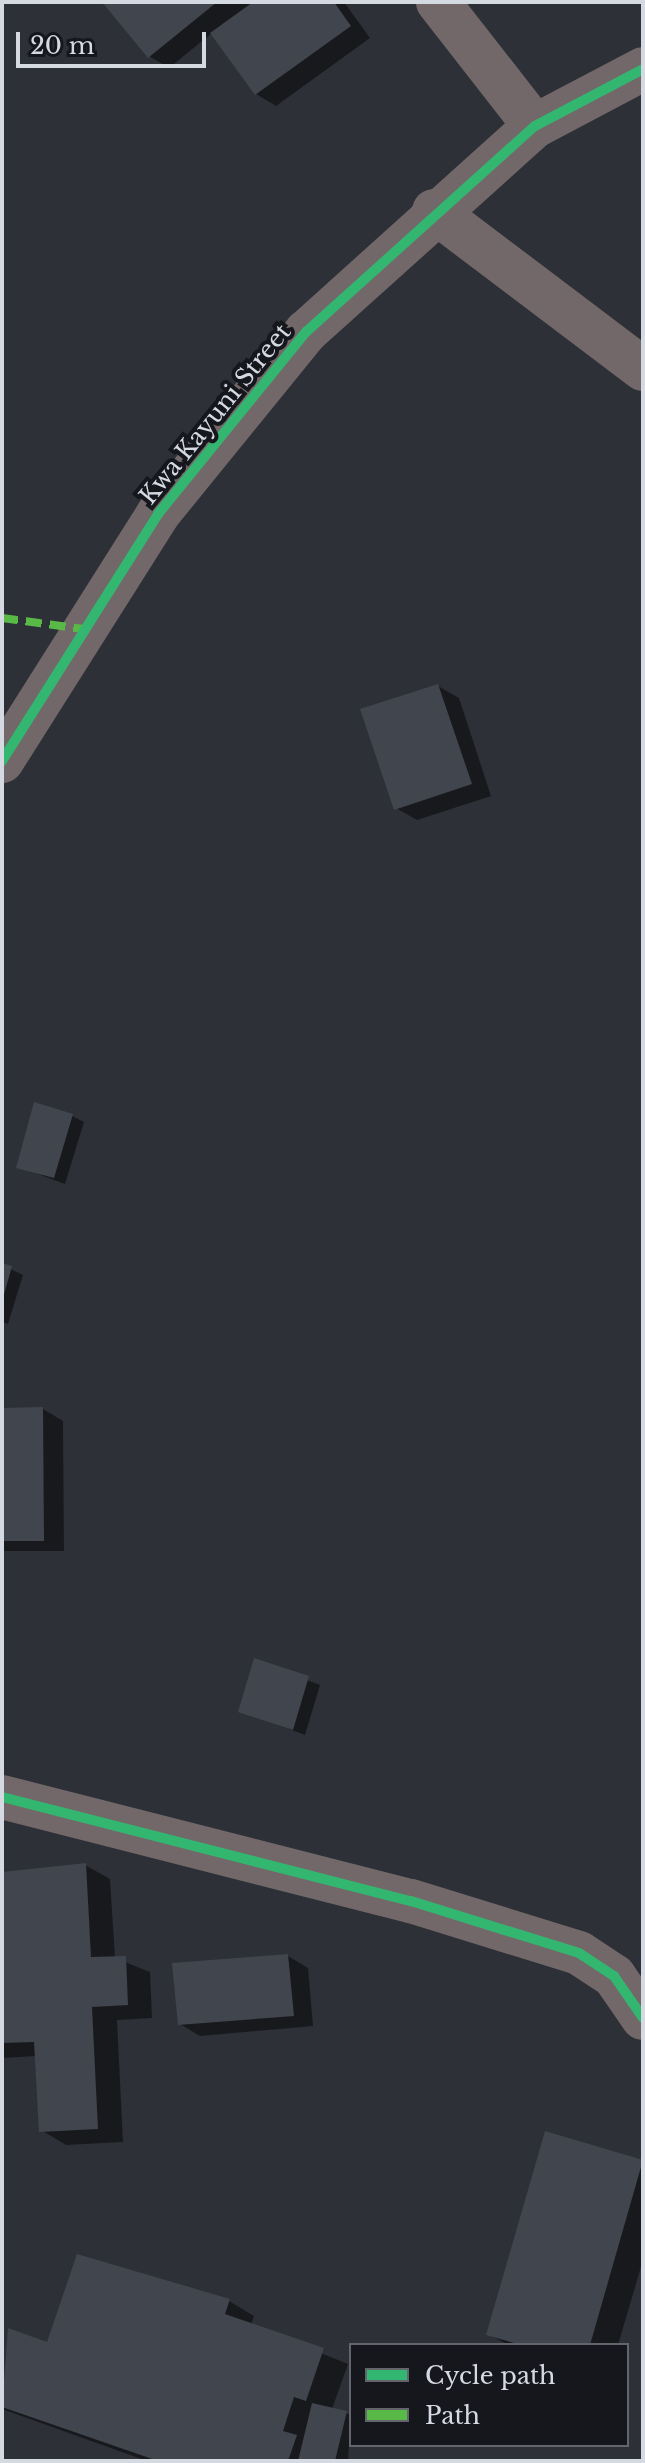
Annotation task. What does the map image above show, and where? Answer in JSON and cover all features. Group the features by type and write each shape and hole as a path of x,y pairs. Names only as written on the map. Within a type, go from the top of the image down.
{"street":[{"path":"438,2 535,126"},
{"name":"Kwa Kayuni Street","path":"2,761 158,514 306,332 434,211 535,126 643,69"},
{"path":"434,211 643,369"},
{"path":"2,1797 411,1901 579,1953 614,1976 643,2018"}],"building":[{"path":"102,2 217,2 148,58"},
{"path":"253,2 334,2 351,26 255,95 210,33"},
{"path":"438,684 472,784 394,810 360,709"},
{"path":"34,1102 73,1114 54,1178 16,1168"},
{"path":"2,1263 12,1266 3,1298 2,1298"},
{"path":"43,1407 44,1541 2,1541 2,1408"},
{"path":"254,1658 309,1676 293,1730 238,1712"},
{"path":"86,1863 91,1957 126,1956 128,2005 92,2007 98,2129 39,2132 34,2042 2,2043 2,1872"},
{"path":"288,1954 294,2016 178,2025 172,1963"},
{"path":"545,2131 643,2160 591,2343 514,2343 486,2335"},
{"path":"77,2254 230,2299 225,2314 324,2348 306,2401 294,2397 283,2431 297,2435 288,2461 158,2461 2,2407 8,2328 47,2342"},
{"path":"312,2403 347,2411 335,2461 298,2461"}],"marked path":[{"path":"2,618 83,629"}],"cycle path":[{"path":"2,761 158,514 306,332 535,126 643,69"},
{"path":"2,1797 411,1901 579,1953 614,1976 643,2018"}]}
